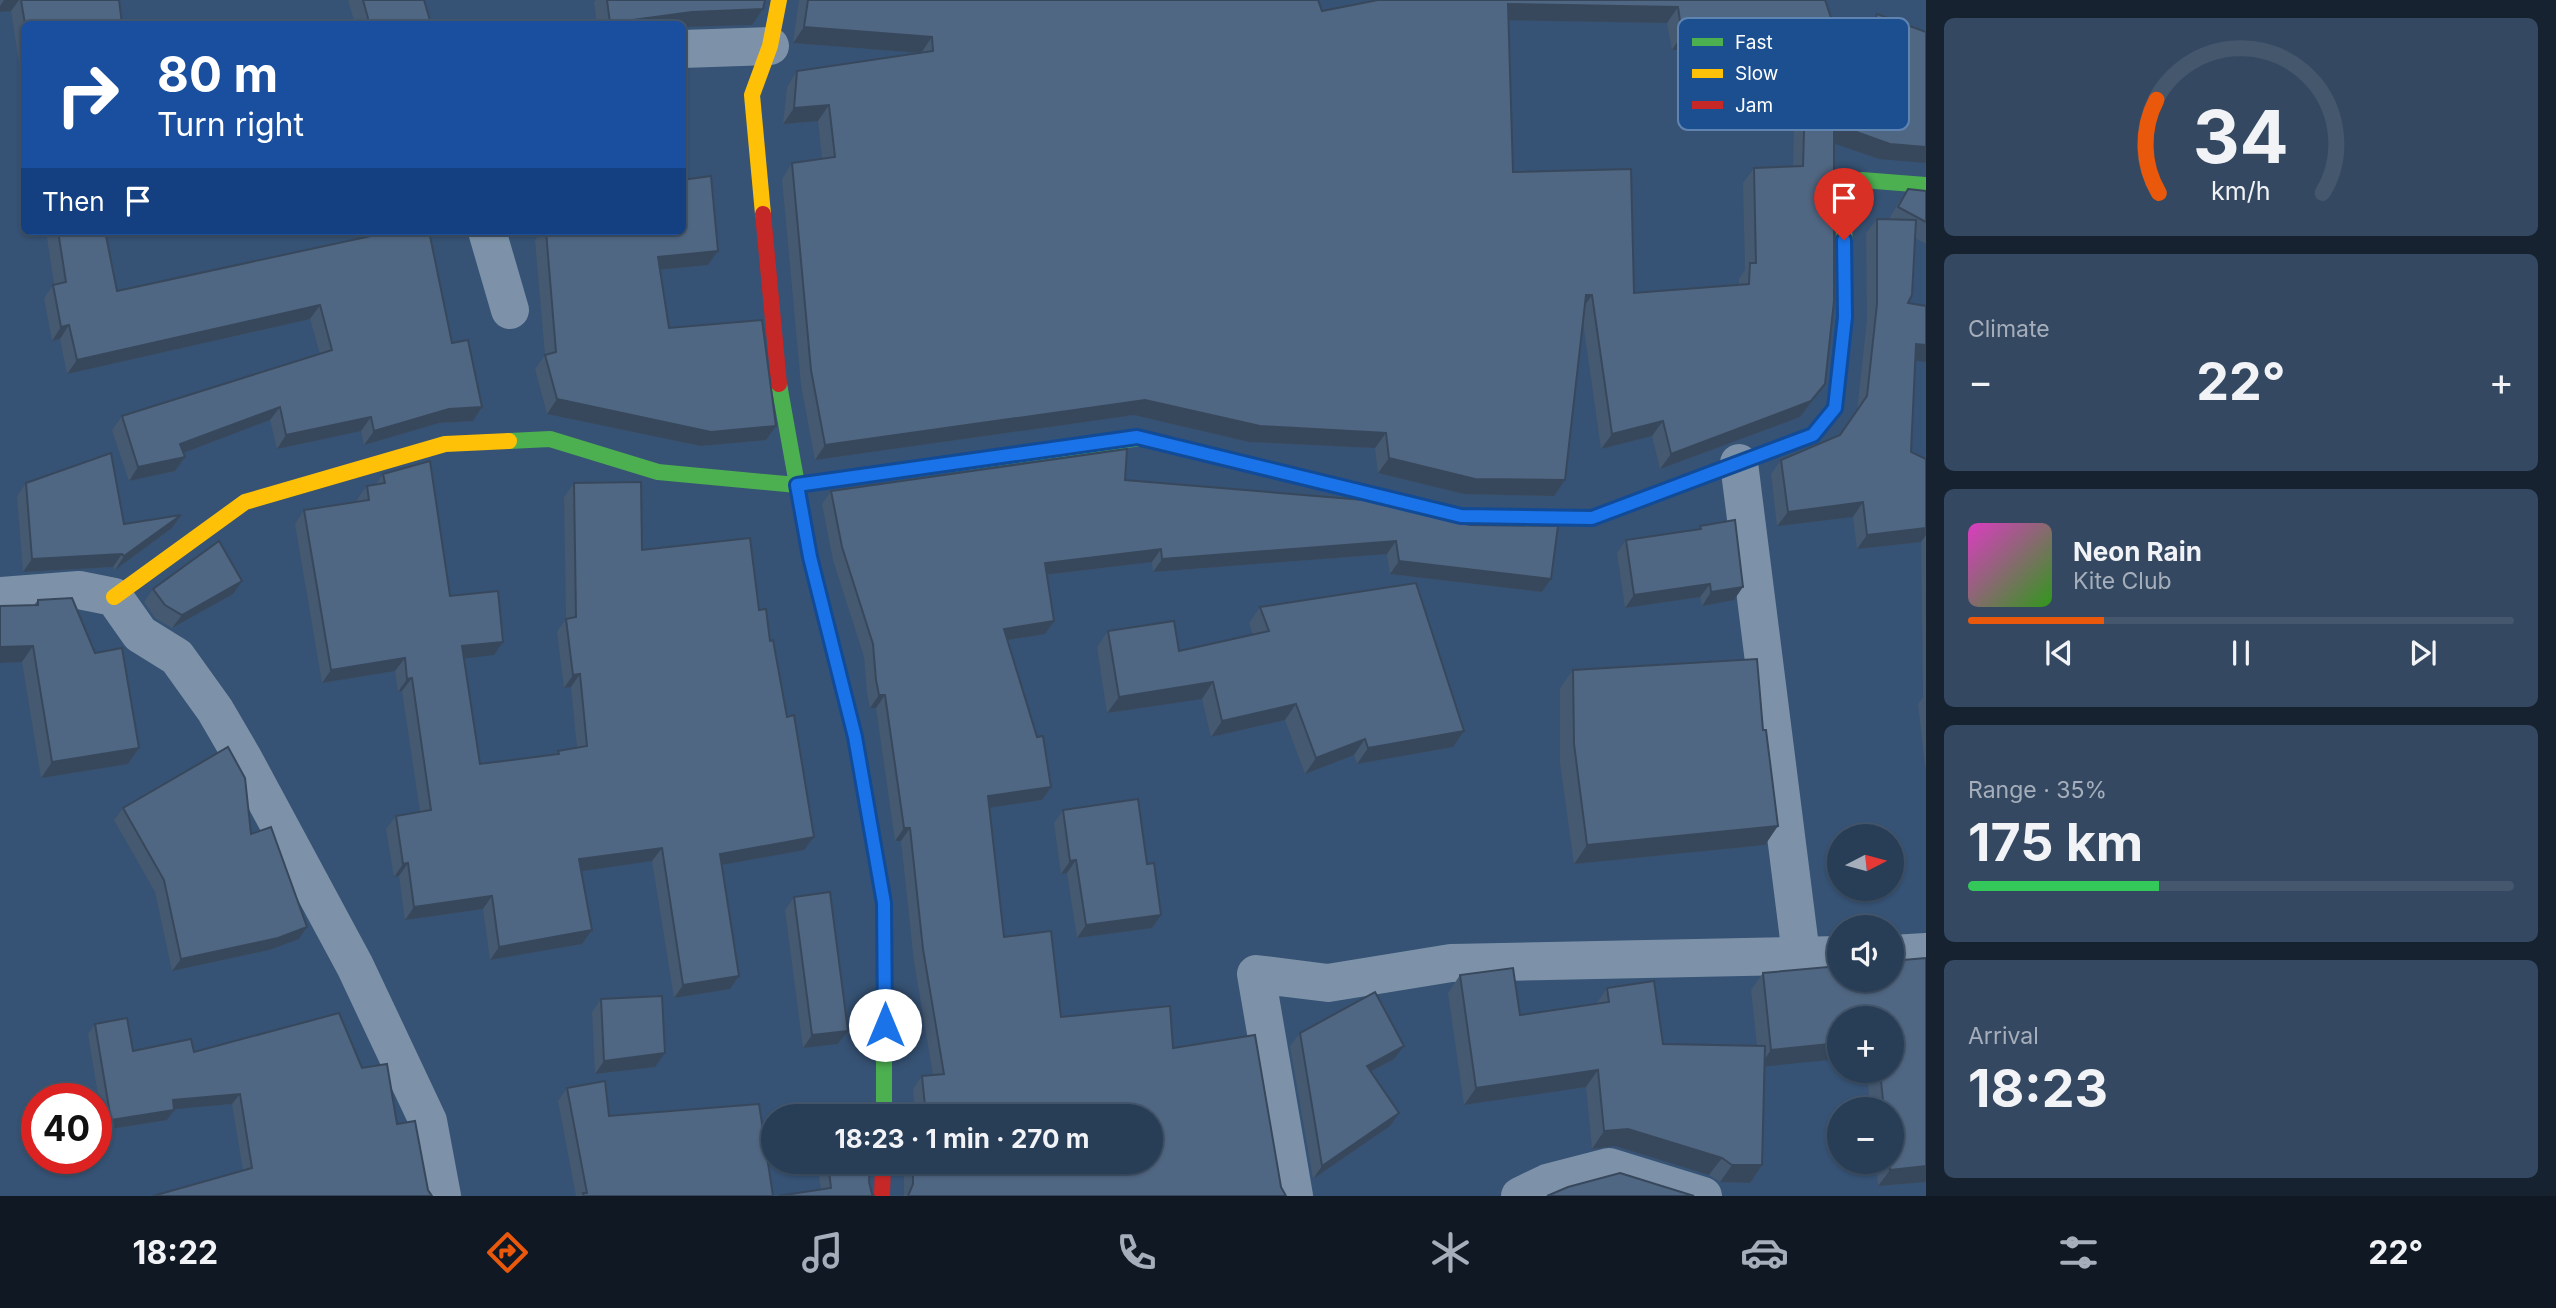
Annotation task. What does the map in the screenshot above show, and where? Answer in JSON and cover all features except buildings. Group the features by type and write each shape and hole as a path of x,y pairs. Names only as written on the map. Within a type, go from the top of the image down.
{"street":[{"path":"779,0 770,46 752,95 779,388 810,557 855,737 884,903 884,1104"},
{"path":"686,48 770,46"},
{"path":"114,597 245,502 445,444 550,439 658,472 797,485 1137,437 1461,516 1592,518 1813,435 1835,408 1845,317 1844,188 1862,180 1926,185"},
{"path":"488,235 510,310"},
{"path":"1739,463 1801,955"},
{"path":"0,596 79,590 114,597 140,634 177,657 215,710 243,758 355,965 428,1121 442,1196"},
{"path":"1904,953 1926,951"},
{"path":"1294,1196 1256,974 1328,983 1451,963 1827,955"},
{"path":"1520,1196 1547,1182 1609,1167 1703,1196"},
{"path":"882,1196 883,1174"}],"traffic: fast":[{"path":"1603,514 1813,435 1835,408 1845,317 1844,188 1862,180 1926,185"},
{"path":"779,384 810,557 855,737 884,903 884,1104"},
{"path":"509,441 550,439 658,472 797,485 1141,438"}],"traffic: slow":[{"path":"763,214 752,95 770,46 779,0"},
{"path":"1141,438 1461,516 1593,518 1603,514"},
{"path":"114,597 245,502 445,444 509,441"}],"traffic: jam":[{"path":"763,214 779,384"},
{"path":"882,1196 883,1174"}],"route":[{"path":"885,1025 884,903 855,737 810,557 797,485 1137,437 1461,516 1592,518 1813,435 1835,408 1845,317 1844,240"}]}
